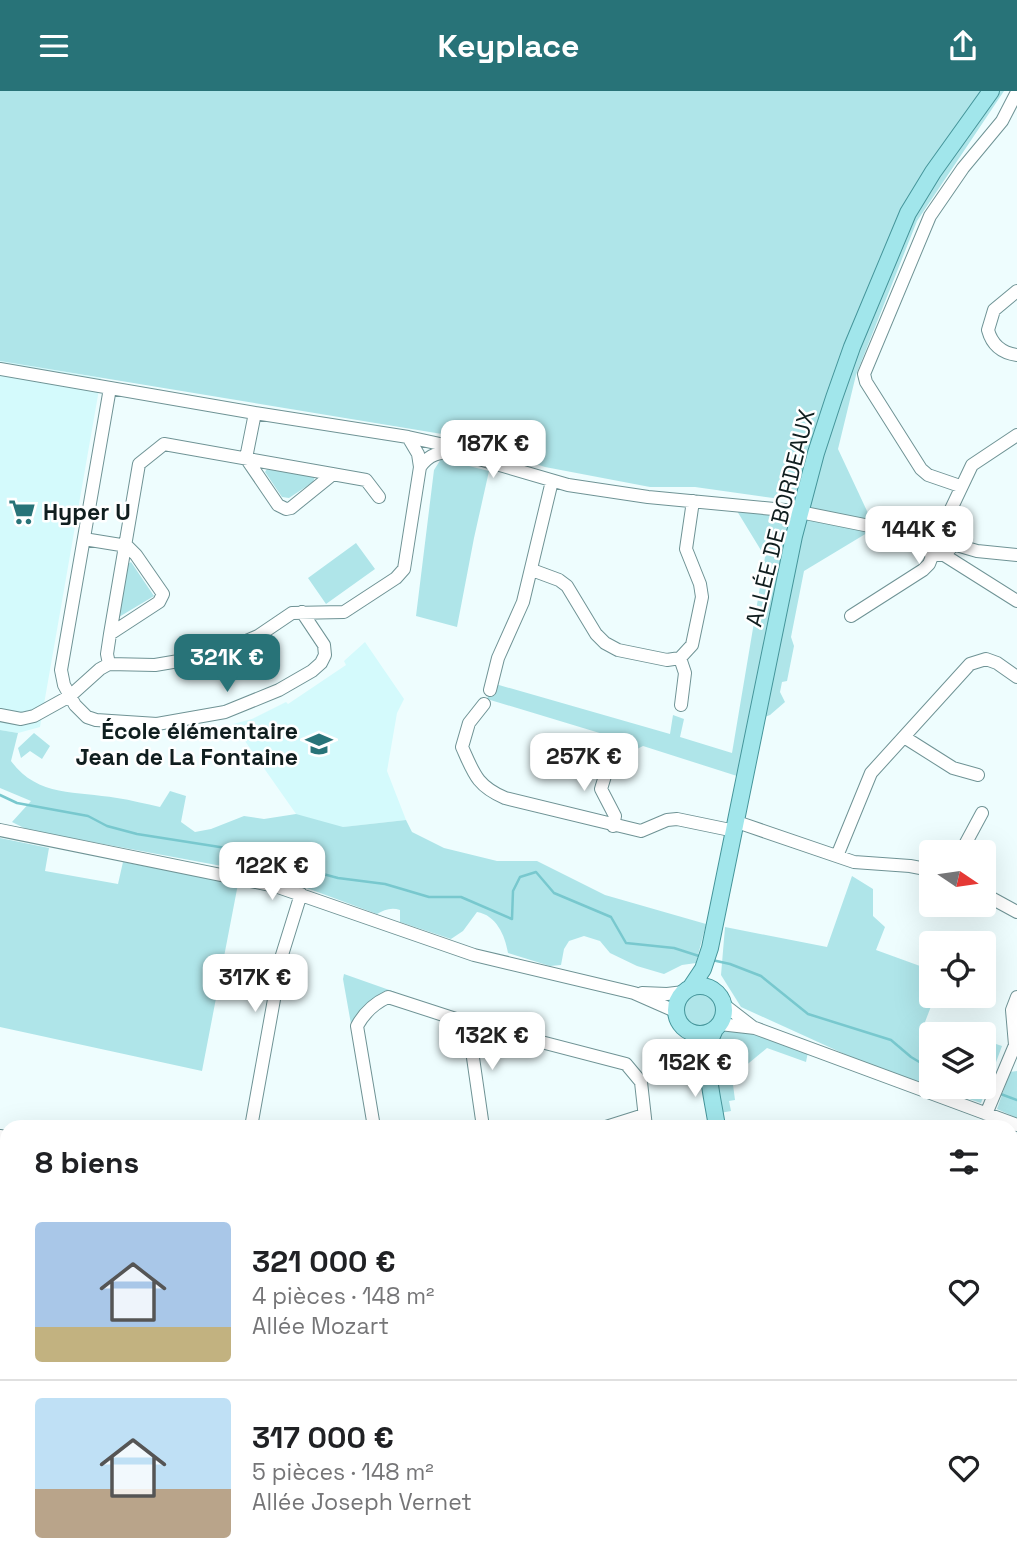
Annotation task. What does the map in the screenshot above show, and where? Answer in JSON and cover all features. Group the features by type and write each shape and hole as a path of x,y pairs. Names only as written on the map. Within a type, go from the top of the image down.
{"main road":[{"name":"ALLÉE DE BORDEAUX","path":"687,989 708,967 800,512 838,385 900,232 933,172 991,91"},
{"path":"708,967 724,1011 710,1045 709,1065 717,1120"},
{"path":"709,1065 688,1031 677,1019 675,1011 679,997 687,989 703,986 719,997"},
{"path":"688,1031 702,1035 718,1026"}],"street":[{"path":"960,487 928,475 921,469 864,375 930,216 963,168 1002,121 1017,92"},
{"path":"1017,291 994,310 988,330 998,348 1017,355"},
{"path":"0,369 408,437 440,444 455,452 552,481 648,497 800,512 924,537"},
{"path":"110,388 61,670 69,696 81,712 91,719 121,723 182,721 236,709 286,687 312,671 325,655 324,645 297,613"},
{"path":"256,413 246,458 278,505 290,508 333,474"},
{"path":"943,526 960,487 976,461 1017,435"},
{"path":"0,715 21,719 34,716 69,696 109,664 156,665 214,655 258,636 297,613 344,612 357,605 401,575 407,555 420,467 418,454 408,437"},
{"path":"109,664 110,634 139,464 164,444 366,479 379,497"},
{"path":"420,467 432,455 455,452"},
{"path":"490,690 498,659 523,602 552,481"},
{"path":"532,571 553,577 567,586 596,634 611,647 667,660 680,658 692,645 702,597 700,584 686,549 693,501"},
{"path":"953,544 951,531 943,526 932,526 926,531 925,547 989,581 1017,601"},
{"path":"84,539 127,546 163,593 159,602 110,634"},
{"path":"851,616 923,570 938,554 953,544 977,551 1017,555"},
{"path":"680,658 685,673 681,705"},
{"path":"837,856 866,781 970,664 976,660 992,660 1017,677"},
{"path":"484,704 469,723 462,747 474,774 487,790 505,798 641,831 667,820 677,819 736,826 854,862 919,868"},
{"path":"904,737 953,768 978,775"},
{"path":"608,766 600,789 615,816 613,826"},
{"path":"967,840 982,813"},
{"path":"0,830 252,880 301,894 474,955 634,993 675,1011"},
{"path":"252,1120 282,955 301,894"},
{"path":"996,901 1017,912"},
{"path":"634,993 667,994 687,989"},
{"path":"373,1120 357,1026 363,1016 388,997 468,1023 626,1064 641,1082 645,1120"},
{"path":"719,997 755,1028"},
{"path":"986,1114 1015,1045 1012,1010 1017,997"},
{"path":"468,1023 482,1120"},
{"path":"718,1026 755,1028 1003,1120"}],"shaded area":[{"path":"0,91 1004,91 917,221 856,375 838,449 874,526 872,530 804,571 791,637 794,646 787,681 782,682 780,692 785,702 770,715 757,720 802,502 695,487 650,487 545,467 448,435 0,361"},
{"path":"0,361 101,378 40,727 18,733 0,730"},
{"path":"441,459 489,471 457,627 416,616 434,470"},
{"path":"267,469 315,477 313,482 289,498 282,497 265,472"},
{"path":"737,511 794,516 746,750 737,776 643,746 631,752 627,760 622,758 626,741 487,699 492,683 670,734 673,715 684,719 680,737 732,753 765,557"},
{"path":"356,543 375,569 326,604 308,578"},
{"path":"131,562 154,596 119,617 128,564"},
{"name":"École élémentaire Jean de La Fontaine","path":"365,642 404,699 397,713 387,771 406,820 308,831 233,724 252,719 286,702 288,704 346,665 344,661"},
{"path":"0,730 18,733 11,761 21,773 33,781 58,790 160,807 170,791 186,796 181,822 195,832 211,829 244,816 264,819 296,814 343,827 406,820 412,832 444,848 497,861 537,861 605,895 706,924 696,963 682,965 664,974 637,966 610,953 600,941 584,936 569,941 564,949 561,965 550,966 508,953 505,939 498,927 489,917 477,912 463,931 451,939 400,922 400,910 397,909 388,909 377,914 304,887 238,869 28,830 12,822 31,801 0,788"},
{"path":"34,733 50,746 42,759 30,751 21,758 18,748"},
{"path":"0,838 49,848 45,871 118,884 123,862 238,884 202,1071 0,1027"},
{"path":"852,876 873,889 873,916 885,927 876,950 919,966 919,1008 930,1008 925,1022 919,1022 919,1082 862,1062 741,1007 721,975 725,927 827,947"},
{"path":"344,974 395,992 370,1003 351,1024"},
{"path":"699,990 713,995 718,1009 713,1023 699,1028 685,1023 680,1009 685,995"},
{"path":"725,1028 752,1032 808,1052 806,1062 767,1048 732,1077 735,1100 729,1101 731,1111 720,1113 714,1047 717,1034"},
{"path":"996,1044 1002,1046 996,1062"},
{"path":"1017,1071 1017,1118 997,1109 1010,1072"}],"waterway":[{"path":"0,795 17,803 88,816 107,826 137,834 226,848 338,878 385,884 429,897 461,897 512,919 513,891 520,877 536,872 554,893 611,917 626,943 674,948 702,957"},
{"path":"712,960 761,976 808,1014 891,1040 919,1062"},
{"path":"998,1093 1017,1100"}],"place":[{"name":"Hyper U","path":"22,512"},
{"name":"École élémentaire Jean de La Fontaine","path":"319,744"}]}
